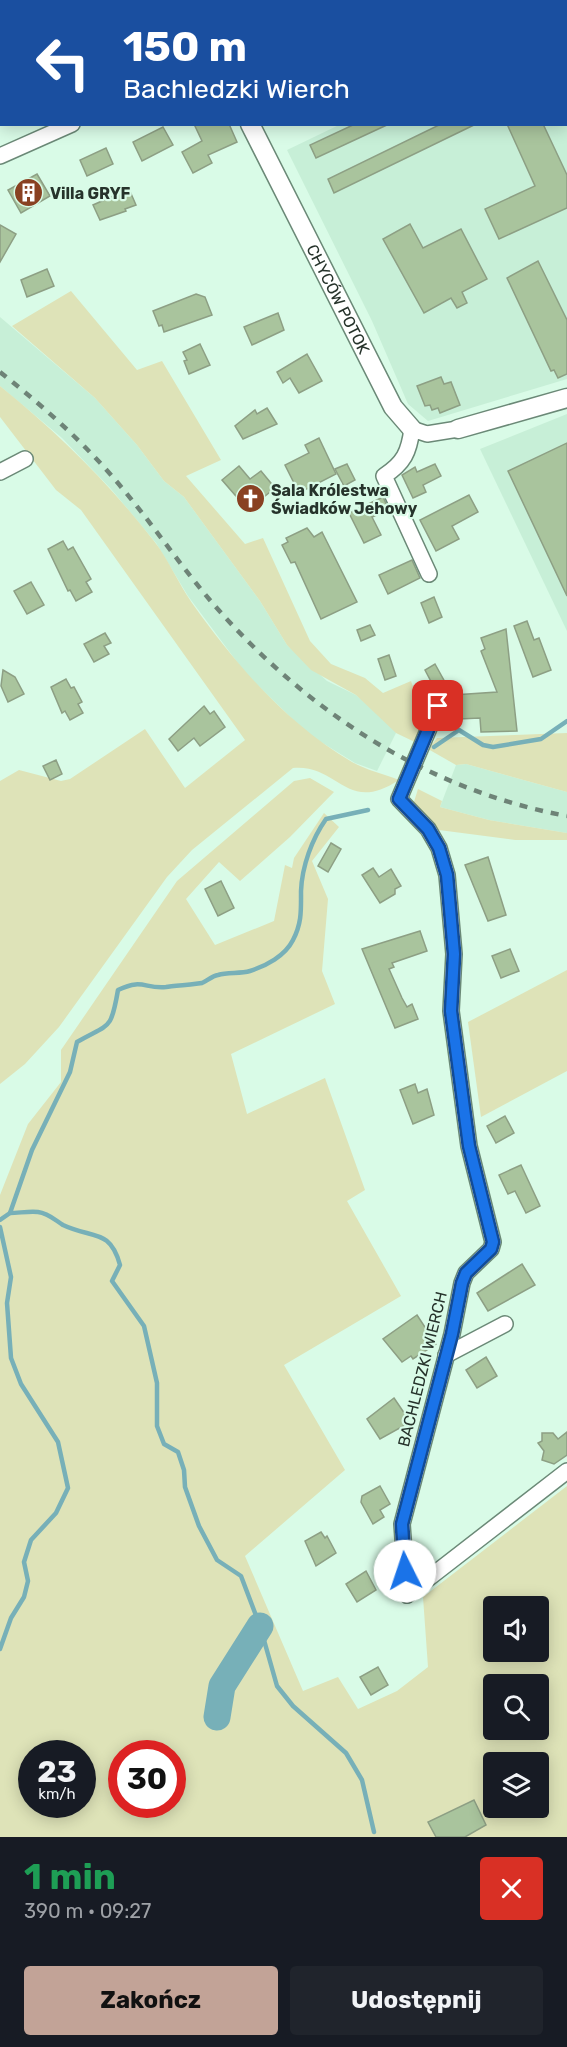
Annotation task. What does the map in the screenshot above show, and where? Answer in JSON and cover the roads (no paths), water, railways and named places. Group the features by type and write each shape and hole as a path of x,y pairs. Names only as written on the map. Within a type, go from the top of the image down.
{"street":[{"path":"0,156 68,126"},
{"name":"CHYCÓW POTOK","path":"251,126 390,401 412,429"},
{"path":"429,574 384,476 400,466 409,452 412,429 427,434 458,429 567,398"},
{"path":"0,472 25,459"},
{"name":"BACHLEDZKI WIERCH","path":"443,695 399,799 428,829 439,848 447,875 454,954 451,1011 469,1146 493,1242 491,1249 466,1273 402,1524 406,1595 567,1471"},
{"path":"446,1355 505,1324"}],"waterway":[{"name":"CHYCÓW POTOK","path":"434,747 459,730 483,745 493,747 541,739 567,721"},
{"name":"CHYCÓW POTOK","path":"0,1220 10,1213 32,1150 70,1072 77,1042 103,1028 111,1019 118,990 133,985 166,987 202,983 216,976 250,971 274,960 290,946 298,928 303,872 312,844 326,819 368,810"},
{"path":"10,1213 45,1214 63,1225 99,1236 111,1245 116,1253 120,1265 112,1281 144,1326 157,1383 157,1426 164,1444 178,1452 184,1470 185,1487 199,1526 217,1560 241,1576 260,1626 277,1686 293,1706 346,1753 362,1780 374,1832"},
{"path":"0,1227 11,1277 7,1303 11,1358 21,1384 58,1442 68,1488 56,1513 31,1540 24,1562 28,1581 24,1597 11,1618 0,1649"},
{"path":"217,1717 222,1686 260,1626"}],"railway":[{"path":"0,372 48,412 94,456 134,502 203,592 251,644 290,680 330,712 373,741 419,766 466,787 515,804 567,816"}],"place":[{"name":"Villa GRYF","path":"29,193"},
{"name":"Sala Królestwa Świadków Jehowy","path":"250,499"}]}
